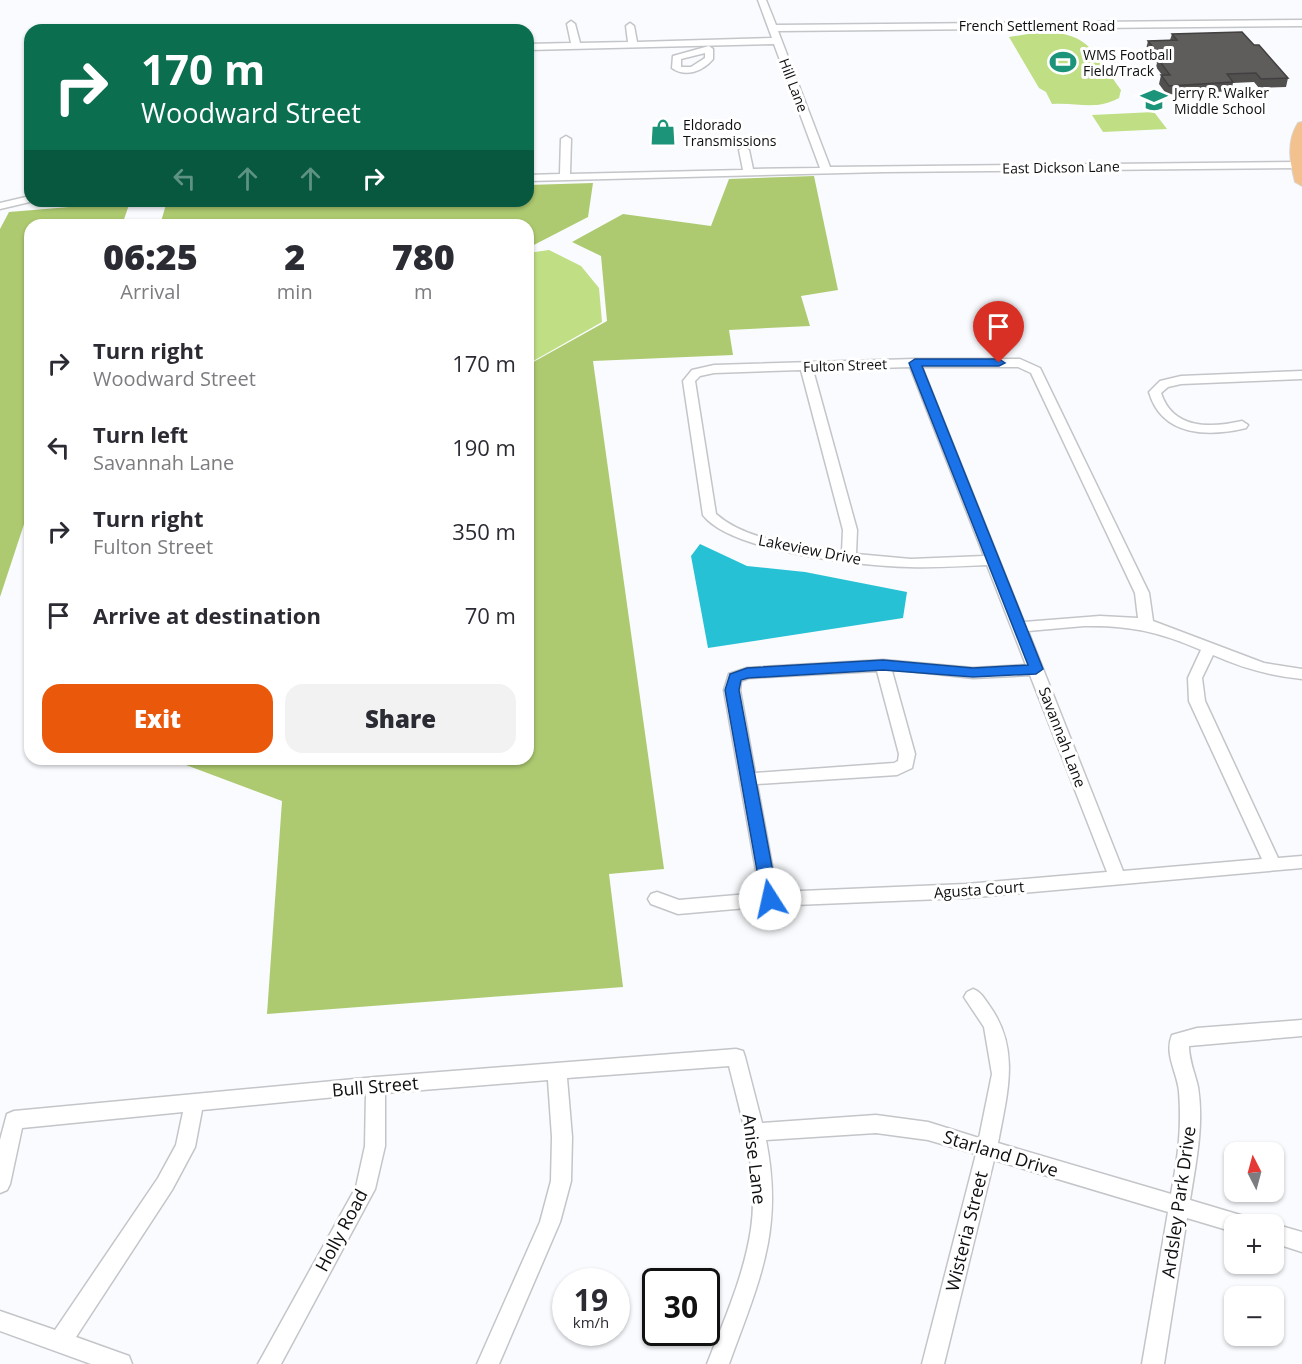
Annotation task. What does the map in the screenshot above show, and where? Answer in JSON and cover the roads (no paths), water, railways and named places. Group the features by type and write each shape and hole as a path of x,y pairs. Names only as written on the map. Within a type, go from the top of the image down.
{"main road":[{"path":"1302,126 1295,147 1302,182"}],"street":[{"name":"Hill Lane","path":"762,0 826,170"},
{"name":"French Settlement Road","path":"773,28 1302,23"},
{"path":"571,24 576,46"},
{"path":"630,26 633,44"},
{"path":"534,47 563,51 576,46 633,44 677,39 718,42 777,40"},
{"path":"709,49 718,42"},
{"path":"565,177 566,139"},
{"path":"744,150 748,172"},
{"name":"East Dickson Lane","path":"534,178 826,170 1299,165"},
{"path":"3,202 24,200"},
{"name":"Fulton Street","path":"696,372 714,369 915,363 1020,363 1030,366 1036,371 1054,413 1142,593 1146,625"},
{"name":"Savannah Lane","path":"915,363 1118,877"},
{"path":"806,366 850,530 849,557"},
{"name":"Lakeview Drive","path":"696,372 689,381 710,515 721,525 762,542 849,557 911,563 991,560"},
{"path":"1242,425 1193,430 1181,425 1165,412 1155,392 1164,384 1181,380 1302,375"},
{"path":"1019,627 1111,621 1146,625 1187,636 1265,669 1302,674"},
{"path":"1210,647 1195,678 1197,701 1273,864"},
{"path":"770,899 732,690 735,678 747,673 883,665 973,673 1036,669"},
{"path":"748,779 897,769 906,764 907,754 883,665"},
{"name":"Agusta Court","path":"657,899 678,907 770,899 966,891 1302,861"},
{"name":"Wisteria Street","path":"933,1364 987,1149 1001,1074 993,1026 973,997"},
{"name":"Ardsley Park Drive","path":"1153,1364 1191,1135 1188,1087 1180,1061 1179,1041 1197,1036 1302,1028"},
{"name":"Bull Street","path":"0,1184 14,1120 376,1085 736,1058"},
{"name":"Anise Lane","path":"718,1364 751,1273 763,1205 755,1132 736,1058"},
{"path":"488,1364 550,1222 561,1181 562,1137 557,1071"},
{"name":"Holly Road","path":"269,1364 365,1189 375,1146 376,1085"},
{"path":"60,1342 165,1184 185,1147 194,1103"},
{"name":"Starland Drive","path":"755,1132 876,1124 928,1131 1224,1219"},
{"path":"1284,1237 1302,1242"},
{"path":"0,1321 121,1364"}],"water":[{"path":"700,544 747,566 805,572 907,592 903,618 708,648 691,556"}],"place":[{"name":"WMS Football Field/Track","path":"1063,62"},
{"name":"Jerry R. Walker Middle School","path":"1154,100"},
{"name":"Eldorado Transmissions","path":"663,132"}]}
